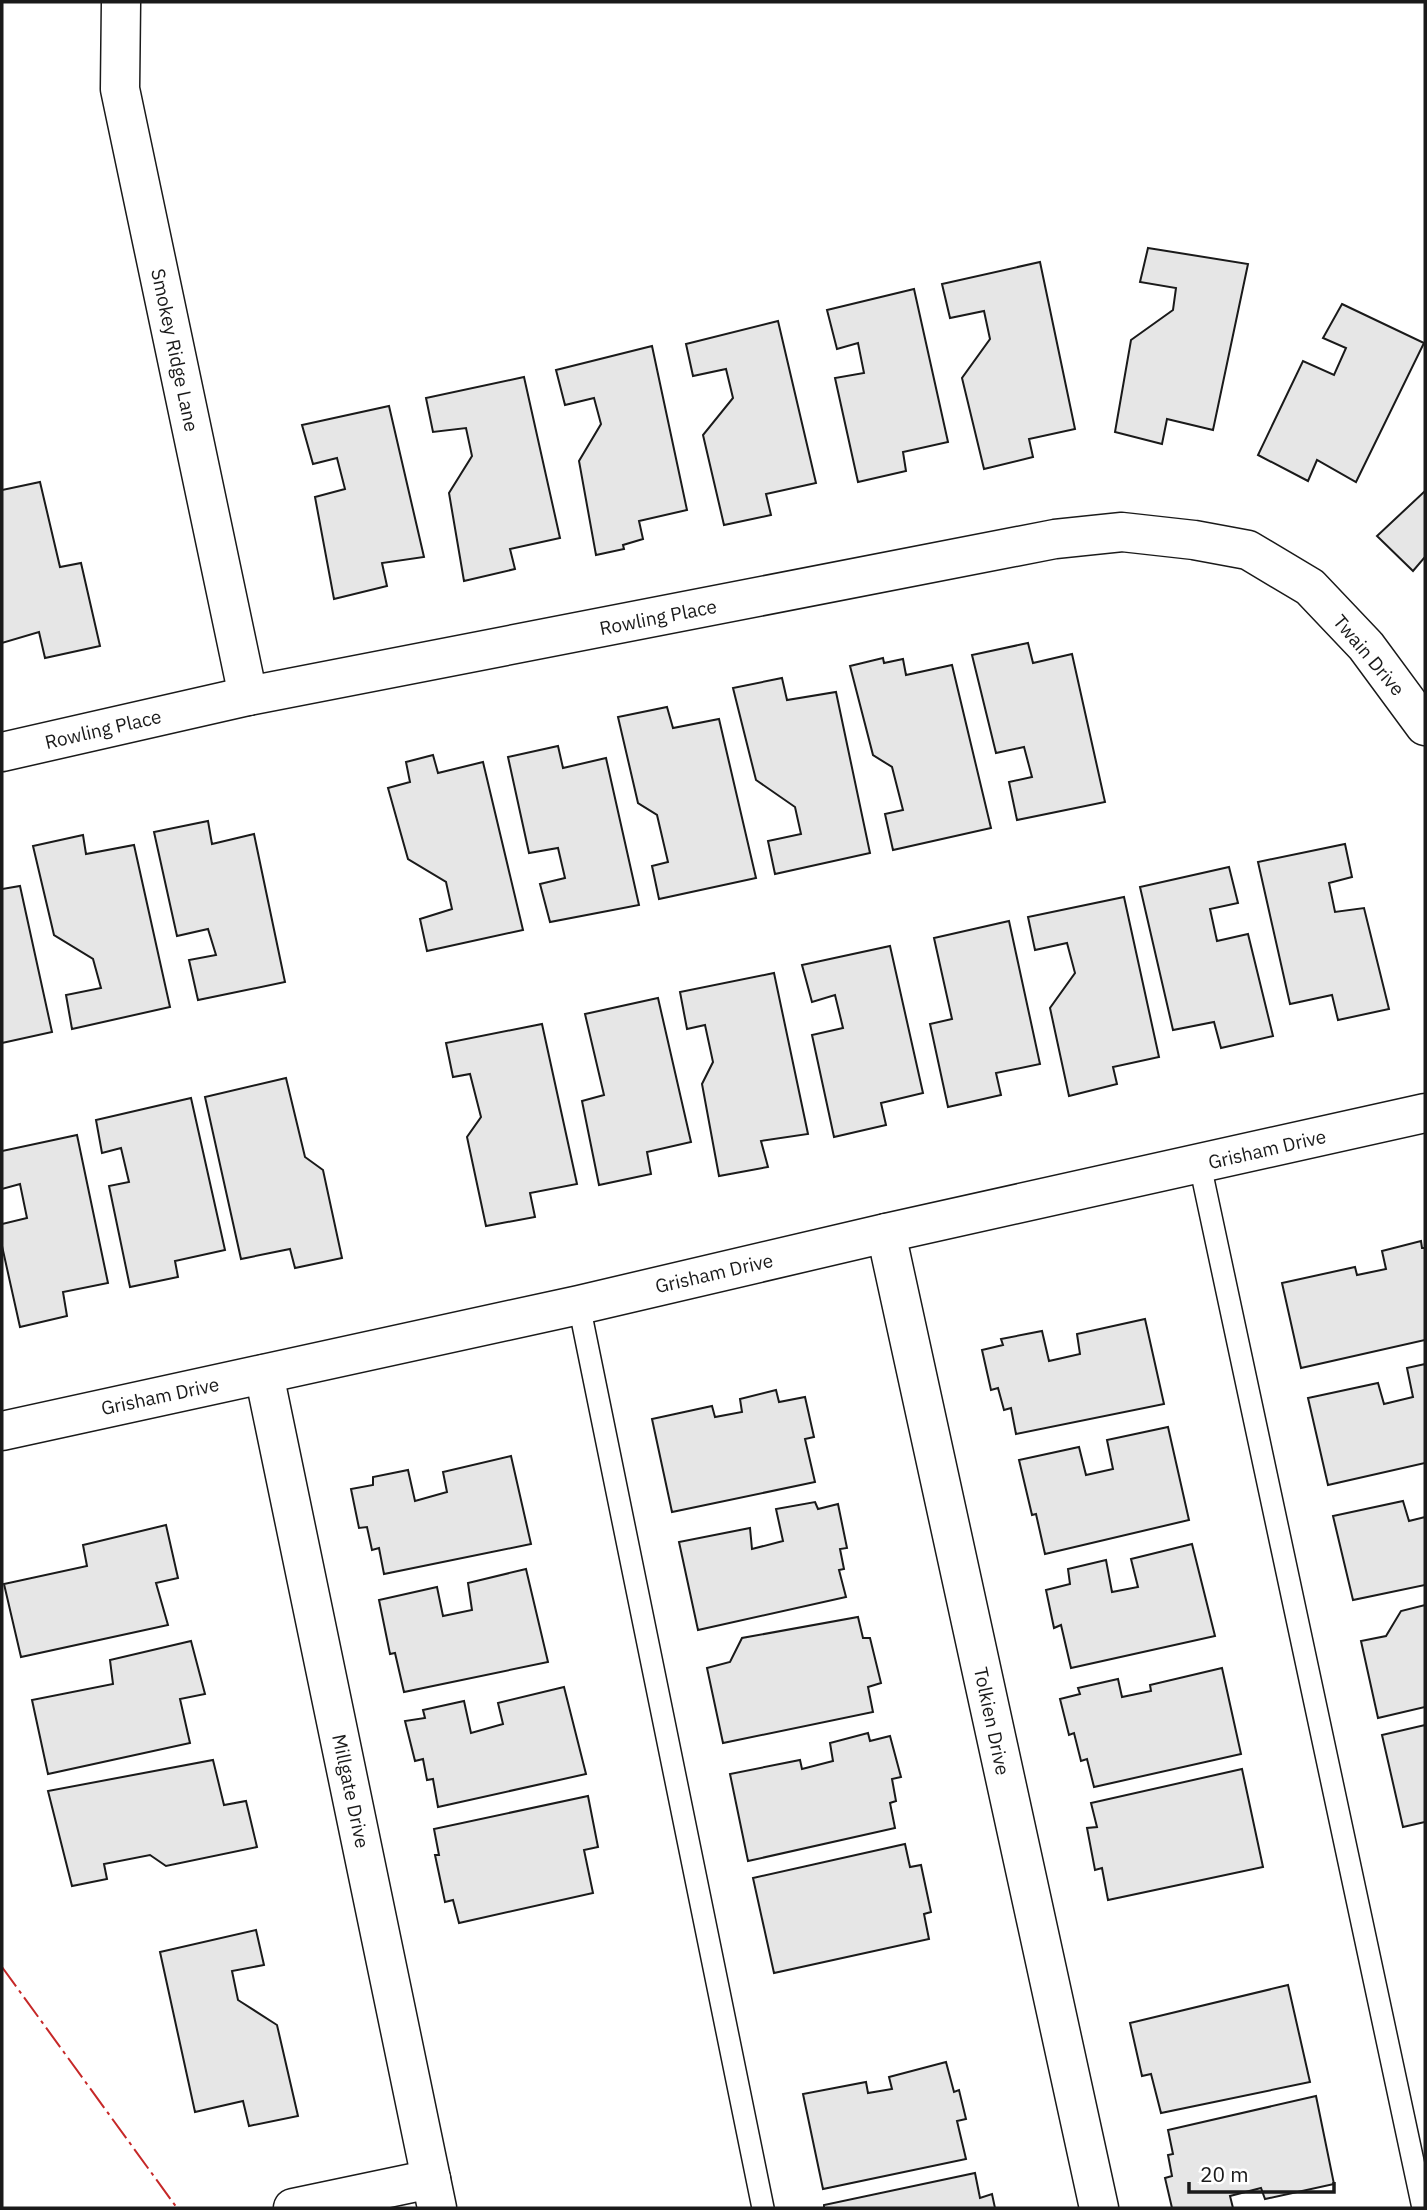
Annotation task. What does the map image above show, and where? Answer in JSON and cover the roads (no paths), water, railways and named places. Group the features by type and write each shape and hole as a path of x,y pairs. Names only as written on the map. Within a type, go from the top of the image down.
{"street":[{"name":"Smokey Ridge Lane","path":"121,2 120,89 248,696"},
{"name":"Rowling Place","path":"2,752 248,696 1055,539 1122,532 1194,540 1248,550 1310,587"},
{"name":"Twain Drive","path":"1310,587 1366,646 1425,726"},
{"name":"Grisham Drive","path":"2,1431 579,1305 886,1233 1425,1113"},
{"name":"Tolkien Drive","path":"886,1233 1098,2208"},
{"name":"Millgate Drive","path":"264,1374 434,2193"},
{"path":"293,2208 434,2193"}],"lane":[{"path":"1200,1165 1423,2208"},
{"path":"579,1305 763,2208"}]}
